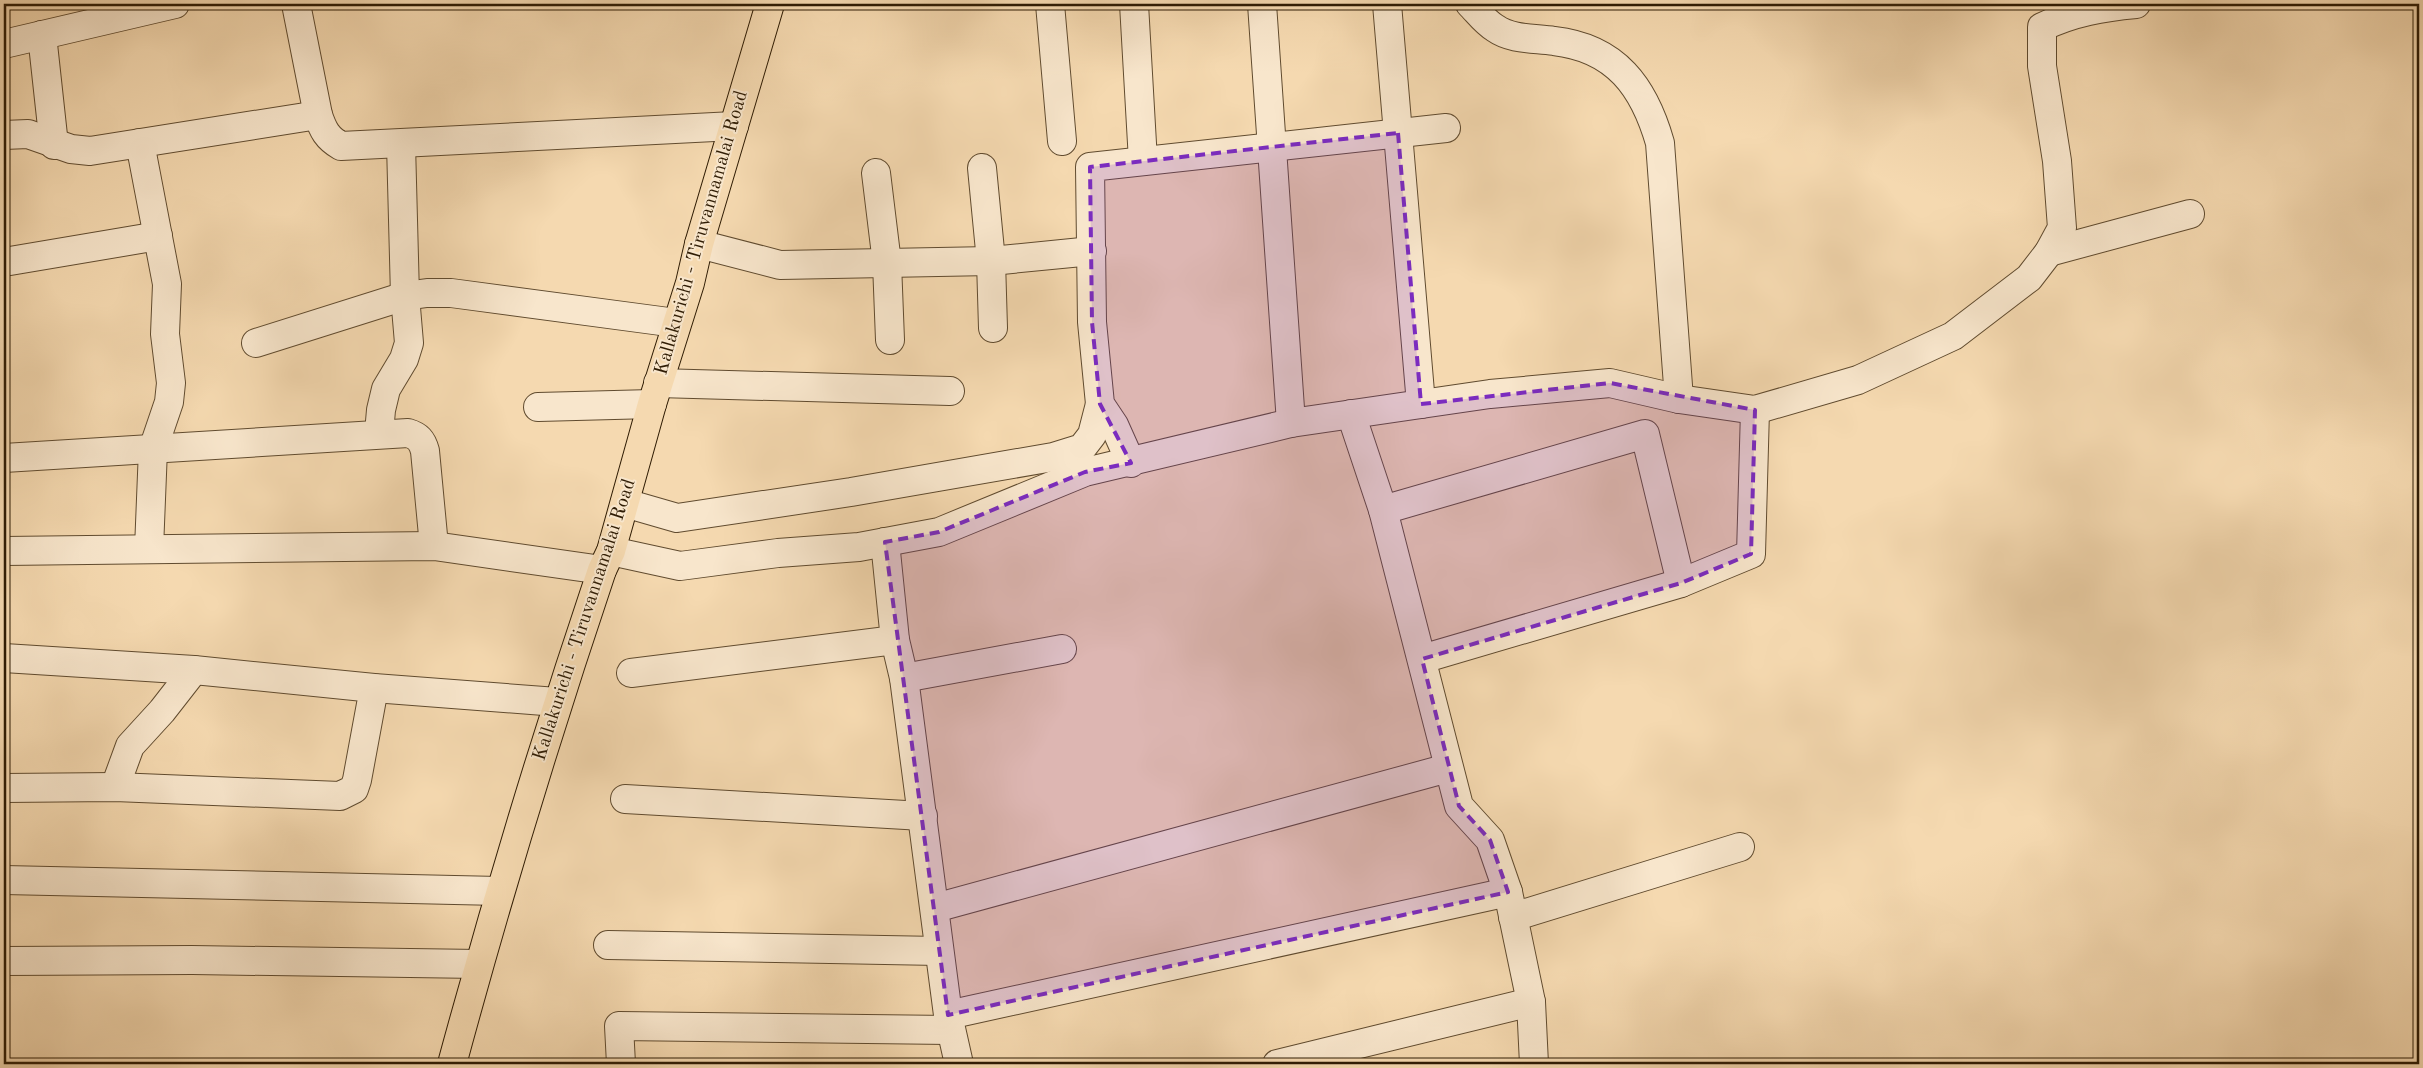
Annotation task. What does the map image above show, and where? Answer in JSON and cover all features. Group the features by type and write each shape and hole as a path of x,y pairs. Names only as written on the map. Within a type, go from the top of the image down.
{"highway":[{"name":"Kallakurichi - Tiruvannamalai Road","path":"452,1064 499,891 558,702 625,503 655,393 690,283 699,244 770,4"}],"street":[{"path":"4,44 175,4"},
{"path":"296,4 318,115 329,139 341,146 734,126"},
{"path":"1050,4 1062,141"},
{"path":"1134,4 1143,161"},
{"path":"1262,4 1270,147 1291,423"},
{"path":"1387,4 1421,404"},
{"path":"1470,4 1494,28 1510,36 1556,41 1578,46 1598,54 1626,74 1640,90 1652,115 1660,142 1679,399"},
{"path":"4,551 434,546 680,566 778,553 860,547 939,532 1085,472 1131,463 1291,423 1351,414 1490,394 1610,383 1679,399 1755,410 1858,380 1953,336 2029,278 2048,252 2062,228 2056,161 2042,66 2041,15 2061,18 2092,9 2136,4"},
{"path":"42,35 54,144"},
{"path":"4,135 28,134 71,149 90,151 318,115"},
{"path":"625,503 677,518 851,492 1053,457 1082,448 1092,436 1100,404 1092,322 1090,167 1446,128"},
{"path":"140,143 167,284 165,334 171,382 169,402 153,448 148,549"},
{"path":"379,433 381,410 386,389 404,359 410,343 405,296 401,144"},
{"path":"982,168 991,262 993,328"},
{"path":"876,173 888,263 890,340"},
{"path":"2048,252 2190,214"},
{"path":"4,262 158,236"},
{"path":"699,244 780,264 991,262 1092,251"},
{"path":"256,342 405,296 427,293 451,293 676,323"},
{"path":"538,407 655,393 950,392"},
{"path":"1100,404 1114,426 1131,463"},
{"path":"1422,659 1681,583 1751,554 1755,410"},
{"path":"1351,414 1383,510 1459,806 1490,840 1510,904 1531,1002 1534,1064"},
{"path":"4,458 379,433 408,433 416,435 422,441 434,546"},
{"path":"1383,510 1646,434 1681,583"},
{"path":"884,542 895,640 904,678 949,1022 959,1064"},
{"path":"631,673 895,640"},
{"path":"904,678 1062,649"},
{"path":"4,658 194,670 374,688 558,702"},
{"path":"115,787 130,746 162,711 194,670"},
{"path":"4,788 115,787 332,797 349,793 354,789 357,780 374,688"},
{"path":"935,908 1448,768"},
{"path":"625,799 923,816"},
{"path":"621,1064 619,1026 949,1022 1510,904 1740,847"},
{"path":"4,880 499,891"},
{"path":"608,945 939,950"},
{"path":"4,960 192,960 479,964"},
{"path":"1277,1064 1531,1002"}],"highlighted area":[{"path":"1398,133 1421,404 1610,383 1755,410 1751,554 1681,583 1422,659 1459,806 1490,840 1508,892 948,1015 885,542 939,532 1085,472 1131,463 1100,404 1092,322 1090,167"}]}
